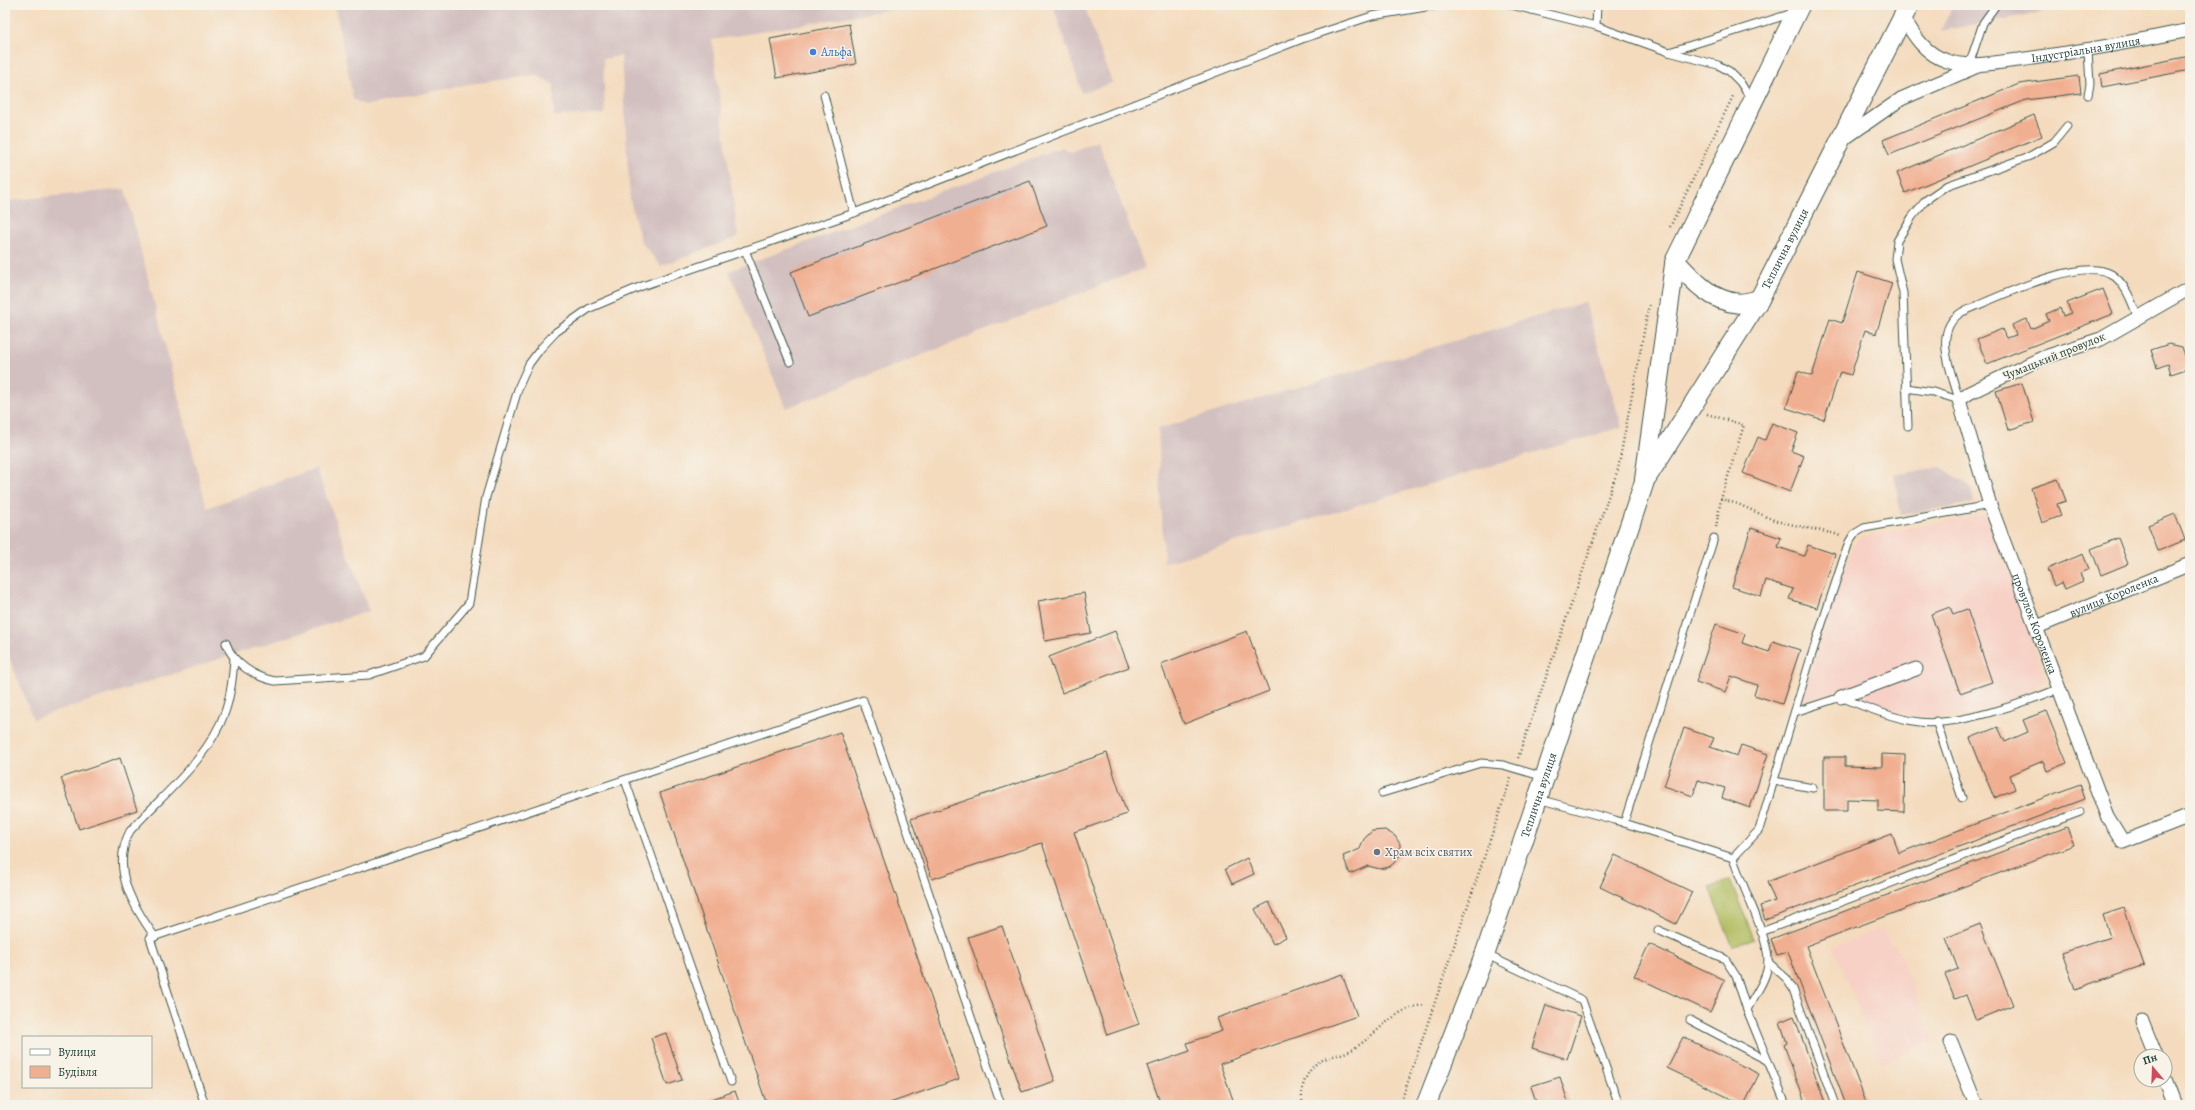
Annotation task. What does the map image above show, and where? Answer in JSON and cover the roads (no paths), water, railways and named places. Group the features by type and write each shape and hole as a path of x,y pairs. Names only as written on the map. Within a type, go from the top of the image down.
{"main road":[{"name":"Теплична вулиця","path":"1427,1104 1485,954 1644,483 1675,261 1798,8"},
{"name":"Теплична вулиця","path":"1644,483 1759,300 1837,144 1906,11"},
{"path":"1675,261 1695,282 1714,296 1737,303 1759,300"}],"street":[{"path":"1906,11 1918,41 1926,49 1946,61 1975,65"},
{"name":"Індустріальна вулиця","path":"1975,65 2088,51 2190,30"},
{"path":"1837,144 1901,99 1975,65"},
{"name":"Чумацький провулок","path":"1959,400 1969,393 2042,358 2101,339 2190,288"},
{"name":"провулок Короленка","path":"1959,400 1990,505 2037,627 2058,690 2107,816 2122,842 2190,816"},
{"name":"вулиця Короленка","path":"2037,627 2190,564"},
{"path":"1841,697 1916,669"},
{"path":"2142,1021 2153,1048"},
{"path":"1951,1042 1976,1105"},
{"path":"2168,1088 2175,1105"}],"lane":[{"path":"226,644 234,658 252,672 265,679 289,681 369,675 424,656 469,603 486,496 518,386 529,364 541,348 556,332 590,308 642,286 854,213 1302,39 1372,16 1438,5"},
{"path":"1511,5 1596,26 1669,52 1718,65 1730,71 1740,82 1752,101"},
{"path":"1596,26 1597,5"},
{"path":"1975,65 1983,23 1996,5"},
{"path":"1669,52 1798,8"},
{"path":"2088,51 2090,84 2088,95"},
{"path":"824,95 854,213"},
{"path":"1908,426 1903,293 1895,259 1897,241 1912,217 1926,200 1946,186 2030,156 2054,142 2067,126"},
{"path":"745,250 790,362"},
{"path":"1959,400 1944,344 1945,334 1954,317 1962,312 2060,273 2080,270 2110,274 2126,290 2138,318"},
{"path":"1906,388 1933,392 1959,400"},
{"path":"1733,858 1759,830 1849,542 1854,534 1864,528 1990,505"},
{"path":"1624,823 1714,538"},
{"path":"155,937 137,912 125,883 122,864 125,841 130,831 182,776 215,734 225,712 230,695 234,658"},
{"path":"1795,712 1841,697 1873,711 1920,722 1962,720 2058,690"},
{"path":"205,1105 150,938 862,700 1000,1105"},
{"path":"1936,721 1962,798"},
{"path":"1382,793 1474,764 1492,764 1514,768 1544,777"},
{"path":"625,780 731,1082"},
{"path":"1774,781 1813,788"},
{"path":"1538,799 1624,823 1733,858"},
{"path":"1761,932 2080,812"},
{"path":"1733,858 1761,932 1768,962 1766,972 1747,1010"},
{"path":"1658,930 1725,959 1736,976 1747,1010 1786,1105"},
{"path":"1485,954 1582,1000 1619,1105"},
{"path":"1768,962 1786,978 1793,989 1835,1105"},
{"path":"1690,1020 1768,1061"}],"place":[{"name":"Альфа","path":"813,52"},
{"name":"Храм всіх святих","path":"1377,852"}]}
